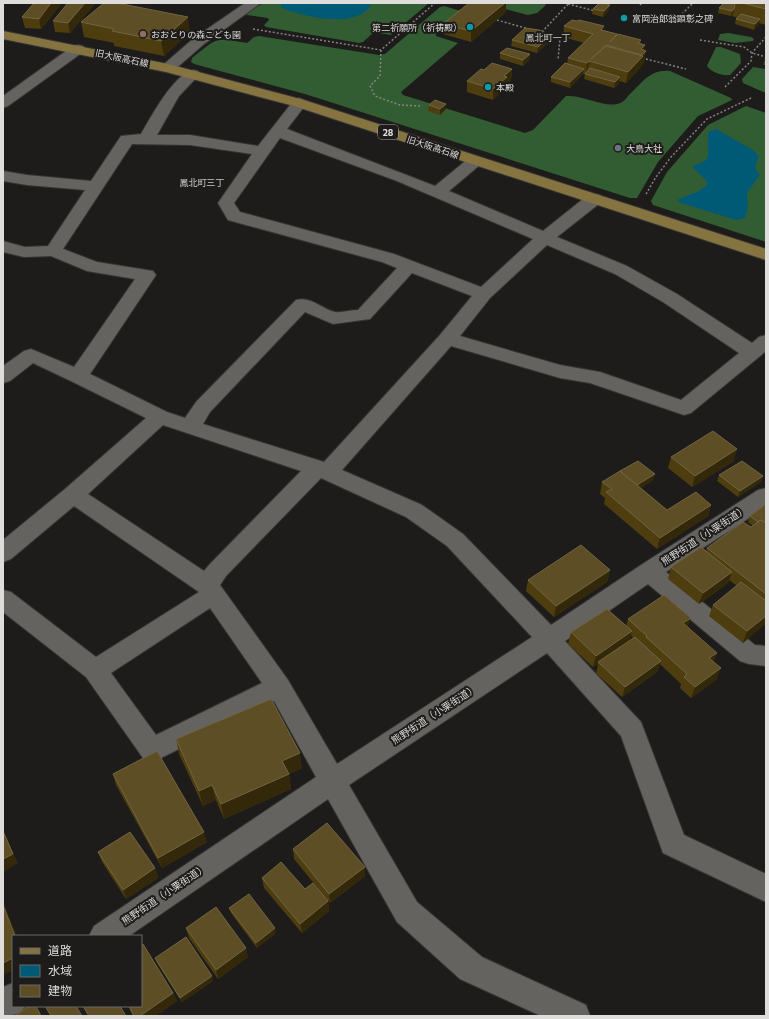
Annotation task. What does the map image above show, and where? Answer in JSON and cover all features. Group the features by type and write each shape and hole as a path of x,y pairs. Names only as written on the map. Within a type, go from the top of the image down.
{"main road":[{"name":"旧大阪高石線","path":"3,35 168,68 298,103 766,255"}],"street":[{"path":"168,68 199,41 254,3"},
{"path":"3,103 78,49"},
{"path":"146,139 173,94 193,74"},
{"path":"298,103 226,203 234,216 388,258 484,294"},
{"path":"277,131 343,154 438,192 627,274 759,347 684,408 593,378 560,371 447,339"},
{"path":"53,251 127,139 190,140 262,151"},
{"path":"438,192 475,161"},
{"path":"3,176 27,180 96,186"},
{"path":"95,670 210,589 218,570 322,470 447,339 484,294 544,238 594,199"},
{"path":"3,246 24,252 53,251 93,267 147,275 78,376"},
{"path":"190,427 203,406 303,304 333,318 363,315 409,266"},
{"path":"3,376 31,355 78,376 160,417 322,470 414,511 455,540 549,638 632,730 673,844 766,888"},
{"path":"3,553 73,495 160,417"},
{"path":"73,495 210,589 279,688 407,912 471,968 575,1016"},
{"name":"熊野街道（小栗街道）","path":"105,935 332,781 649,571 766,496"},
{"path":"649,571 748,654 766,656"},
{"path":"3,599 95,670 152,750 279,688"},
{"path":"3,1004 12,999"}],"path":[{"path":"421,106 400,105 375,96 370,86 380,76 381,50 435,3"},
{"path":"539,36 568,3 596,11"},
{"path":"682,14 693,3"},
{"path":"497,20 560,38 558,60"},
{"path":"258,30 381,50"},
{"path":"725,86 751,61 752,53 766,37"},
{"path":"700,40 744,47 752,53 766,57"},
{"path":"641,58 686,69"},
{"path":"645,196 656,177 671,157 707,119 750,98"}],"green space":[{"path":"263,3 429,3 391,35 374,32 363,42 359,43 266,27 264,25 269,20 268,18 246,14"},
{"path":"483,3 544,3 546,5 537,13 528,15"},
{"path":"444,6 461,11 462,13 436,33 436,36 458,43 401,92 403,95 525,133 533,130 566,96 573,96 608,104 620,103 624,101 647,77 663,71 670,71 731,98 732,100 698,116 658,162 637,198 630,198 305,94 191,62 192,58 216,41 228,40 247,43 254,37 259,36 379,55 385,54 440,7"},
{"path":"728,33 751,37 754,39 753,41 735,43 718,40 720,34"},
{"path":"716,47 721,47 740,54 741,63 730,75 717,73 707,66"},
{"path":"753,67 766,69 766,93 743,83 742,79"},
{"path":"746,106 766,113 766,242 653,205 651,201 667,172 708,125"}],"water":[{"path":"281,3 369,3 371,6 363,13 353,17 330,19 317,18 284,9 281,7"},
{"path":"716,129 753,150 759,156 755,168 760,175 747,193 748,207 745,218 736,220 681,203 677,200 699,191 708,184 692,166 705,161 708,157 708,132"}],"building":[{"path":"34,3 51,3 39,19 22,17"},
{"path":"68,3 85,3 68,23 53,21"},
{"path":"104,3 117,3 188,17 161,41 112,31 114,29 81,22"},
{"path":"469,3 505,3 471,31 443,24"},
{"path":"599,3 610,5 604,11 593,9"},
{"path":"724,3 735,3 734,9 732,11 719,8"},
{"path":"742,3 766,3 766,9"},
{"path":"741,14 760,19 755,24 736,19"},
{"path":"572,20 579,20 604,26 601,30 617,34 610,42 618,34 641,40 638,43 645,45 641,49 646,51 642,55 606,45 591,59 606,46 643,56 628,72 589,61 587,63 568,58 593,34 564,26"},
{"path":"525,28 539,30 551,35 538,47 512,40"},
{"path":"507,48 530,54 523,60 500,53"},
{"path":"492,63 512,69 504,76 507,77 493,89 467,81 481,69 484,70"},
{"path":"565,63 584,69 570,82 551,77"},
{"path":"590,68 620,77 615,82 585,74"},
{"path":"435,100 446,104 440,109 429,105"},
{"path":"713,431 737,449 695,476 671,457"},
{"path":"638,461 655,474 637,485 620,471"},
{"path":"742,461 763,476 740,491 719,475"},
{"path":"620,471 667,510 696,492 711,505 660,538 606,492 612,489 602,482"},
{"path":"766,504 766,523 761,520 758,522 750,516"},
{"path":"761,520 766,523 766,594 707,548 743,522 751,527"},
{"path":"581,545 610,570 556,606 528,580"},
{"path":"701,547 732,572 703,593 671,567"},
{"path":"741,582 766,601 766,616 747,631 713,605"},
{"path":"664,595 691,618 683,623 717,653 709,658 721,668 695,687 684,677 687,674 628,619"},
{"path":"607,609 632,631 596,656 571,632"},
{"path":"635,637 661,661 625,687 598,662"},
{"path":"271,699 300,753 282,761 289,774 221,804 212,785 199,791 176,739"},
{"path":"157,751 204,832 158,858 113,774"},
{"path":"327,823 365,867 329,894 293,849"},
{"path":"3,831 13,854 3,859"},
{"path":"130,832 155,868 123,890 98,852"},
{"path":"281,862 305,889 313,883 328,901 300,924 262,878"},
{"path":"249,894 275,928 256,943 229,908"},
{"path":"3,905 15,935 12,935 12,958 3,963"},
{"path":"216,907 246,948 216,970 186,928"},
{"path":"186,937 212,976 180,998 155,958"},
{"path":"142,944 173,993 140,1016 134,1016 130,1007 142,1007"},
{"path":"28,1007 36,1007 41,1016 14,1016"},
{"path":"46,1007 77,1007 82,1016 51,1016"},
{"path":"84,1007 121,1007 126,1016 89,1016"}],"place":[{"name":"富岡治郎翁顕彰之碑","path":"624,18"},
{"name":"第二祈願所（祈祷殿）","path":"470,27"},
{"name":"おおとりの森こども園","path":"143,34"},
{"name":"本殿","path":"488,87"},
{"name":"大鳥大社","path":"618,148"}],"district":[{"name":"鳳北町一丁","path":"548,37"},
{"name":"鳳北町三丁","path":"202,182"}]}
